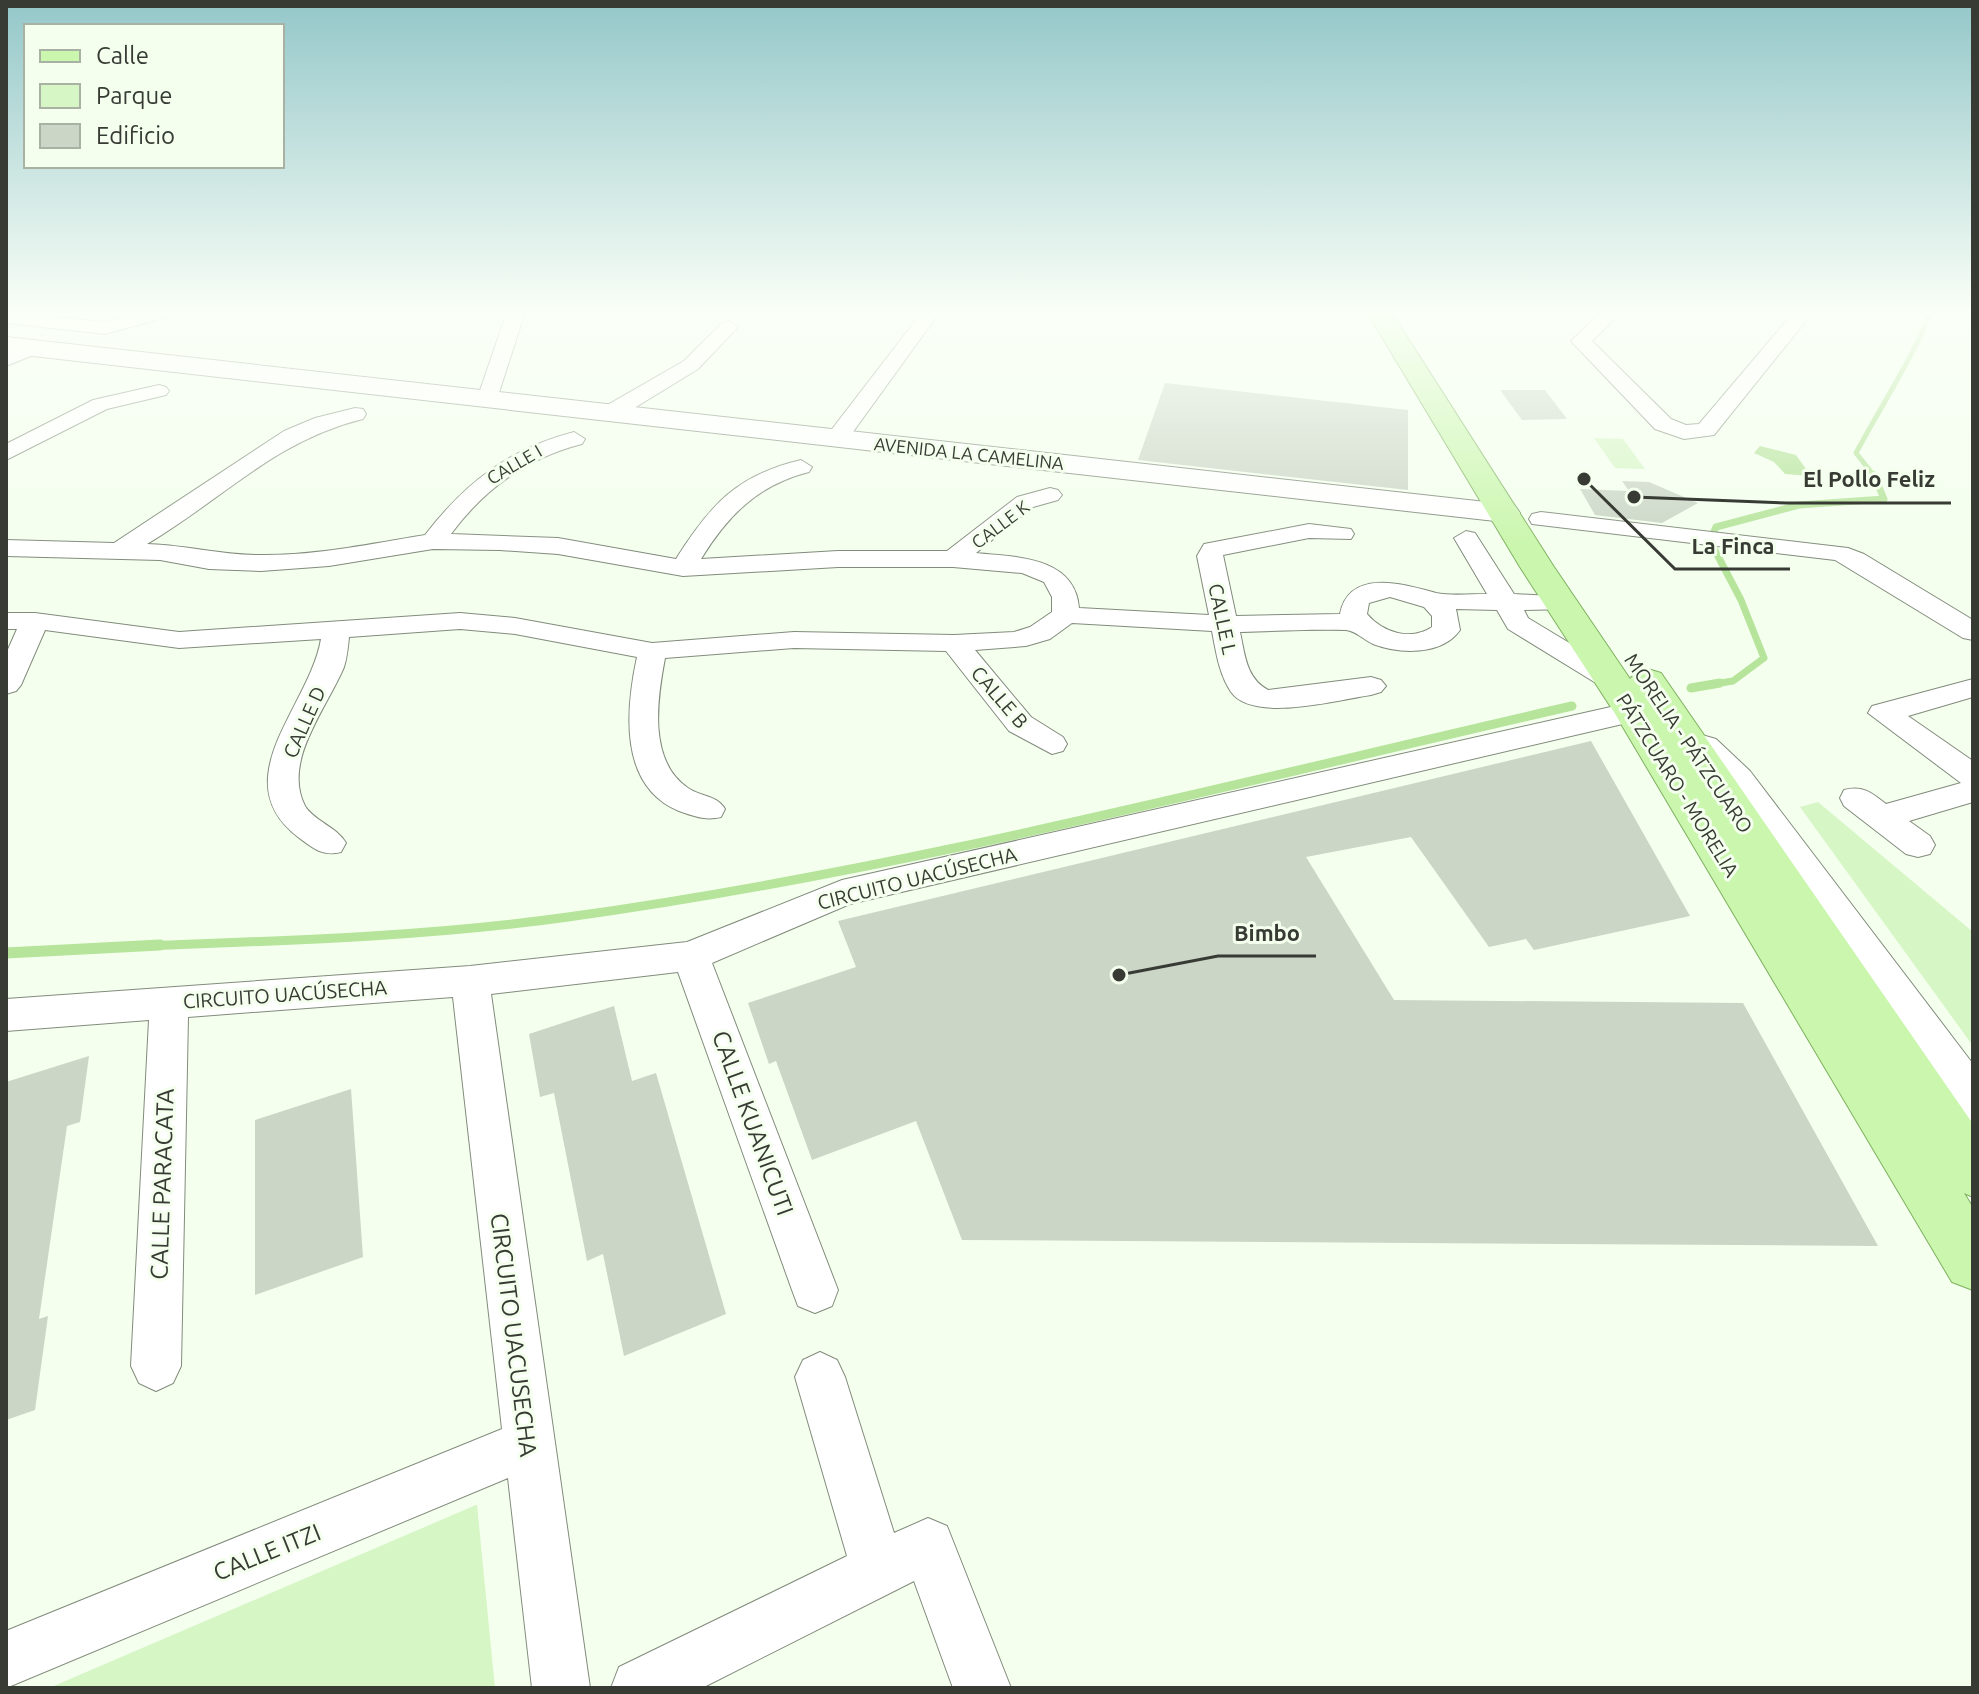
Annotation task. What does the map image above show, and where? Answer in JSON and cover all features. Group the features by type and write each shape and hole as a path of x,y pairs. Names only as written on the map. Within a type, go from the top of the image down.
{"main road":[{"name":"PÁTZCUARO - MORELIA","path":"1428,391 1567,613 1642,706 1973,1261"},
{"name":"MORELIA - PÁTZCUARO","path":"1461,391 1541,519 1642,706 1973,1171"}],"street":[{"path":"6,453 100,404 159,391"},
{"name":"AVENIDA LA CAMELINA","path":"417,391 1504,513"},
{"path":"487,399 490,391"},
{"path":"610,413 647,391"},
{"path":"837,438 872,391"},
{"path":"1630,391 1663,424 1684,432 1706,430 1738,391"},
{"path":"120,550 162,527 239,467 298,430 355,414"},
{"name":"CALLE I","path":"433,541 463,500 485,479 543,446 574,439"},
{"path":"683,568 714,518 727,505 772,474 801,467"},
{"name":"CALLE K","path":"953,559 1025,502 1050,495"},
{"path":"1541,519 1839,553 1855,559 1973,632"},
{"name":"CALLE L","path":"1342,534 1309,531 1213,549 1210,556 1234,669 1244,689 1263,700 1371,686"},
{"path":"1466,538 1512,609 1642,706 1735,781 1782,841 1973,1106"},
{"path":"6,548 120,550 261,563 329,558 433,541 558,546 683,568 838,559 953,559 1027,566 1054,577 1066,606"},
{"path":"1355,615 1367,630 1396,641 1427,641 1446,630 1512,609 1537,567"},
{"path":"1355,615 1364,594 1390,589 1433,601 1567,613"},
{"path":"1433,601 1446,615 1446,630"},
{"path":"6,621 35,621 179,640 460,621 515,626 652,651 794,640 954,643 1016,640 1040,633 1066,606 1222,614 1355,615"},
{"path":"6,685 35,621"},
{"name":"CALLE D","path":"329,843 292,815 282,785 287,753 331,664 336,630"},
{"name":"CALLE B","path":"954,643 1020,724 1052,744"},
{"path":"652,651 641,705 643,735 656,771 673,794 709,809"},
{"path":"1973,675 1883,713 1973,776"},
{"name":"CIRCUITO UACÚSECHA","path":"6,1015 470,981 691,956 842,893 1642,706"},
{"path":"1918,845 1869,808 1973,791"},
{"name":"CALLE KUANICUTI","path":"691,956 815,1290"},
{"name":"CIRCUITO UACUSECHA","path":"470,981 561,1688"},
{"name":"CALLE PARACATA","path":"156,1366 169,1002"},
{"path":"820,1377 878,1570"},
{"name":"CALLE ITZI","path":"6,1660 528,1444"},
{"path":"640,1688 928,1545 982,1688"}],"green space":[{"path":"1594,438 1623,439 1645,469 1615,468"},
{"path":"1818,802 1973,932 1973,1046 1800,807"},
{"path":"476,1505 495,1688 49,1688"}],"shaded area":[{"path":"1760,446 1796,455 1811,476 1785,474 1774,462 1754,453"}],"building":[{"path":"1162,391 1237,391 1408,410 1408,490 1138,460"},
{"path":"1501,391 1546,391 1567,419 1522,420"},
{"path":"1622,481 1649,482 1698,503 1662,523 1595,515 1580,489 1629,491"},
{"path":"1591,741 1690,916 1534,950 1526,939 1489,947 1411,837 1306,857 1394,1000 1743,1003 1878,1246 962,1240 916,1121 812,1160 776,1061 769,1064 748,1003 856,967 838,921"},
{"path":"614,1006 632,1081 656,1073 726,1314 624,1356 603,1254 587,1261 554,1093 540,1097 529,1034"},
{"path":"89,1056 80,1122 67,1126 39,1319 48,1316 35,1410 6,1420 6,1082"},
{"path":"351,1089 363,1257 255,1295 255,1120"}],"waterway":[{"path":"1875,477 1856,453 1891,391"},
{"path":"1714,684 1733,681 1764,658 1741,600 1710,541 1716,527 1799,505 1884,499 1875,477"},
{"path":"1714,684 1720,683"},
{"path":"1691,688 1714,684"},
{"path":"1708,685 1714,684"},
{"path":"139,946 456,930 695,898 947,850 1572,706"},
{"path":"139,946 160,945"},
{"path":"6,953 139,946"},
{"path":"116,947 139,946"}],"place":[{"name":"La Finca","path":"1584,479"},
{"name":"El Pollo Feliz","path":"1634,497"},
{"name":"Bimbo","path":"1119,975"}]}
